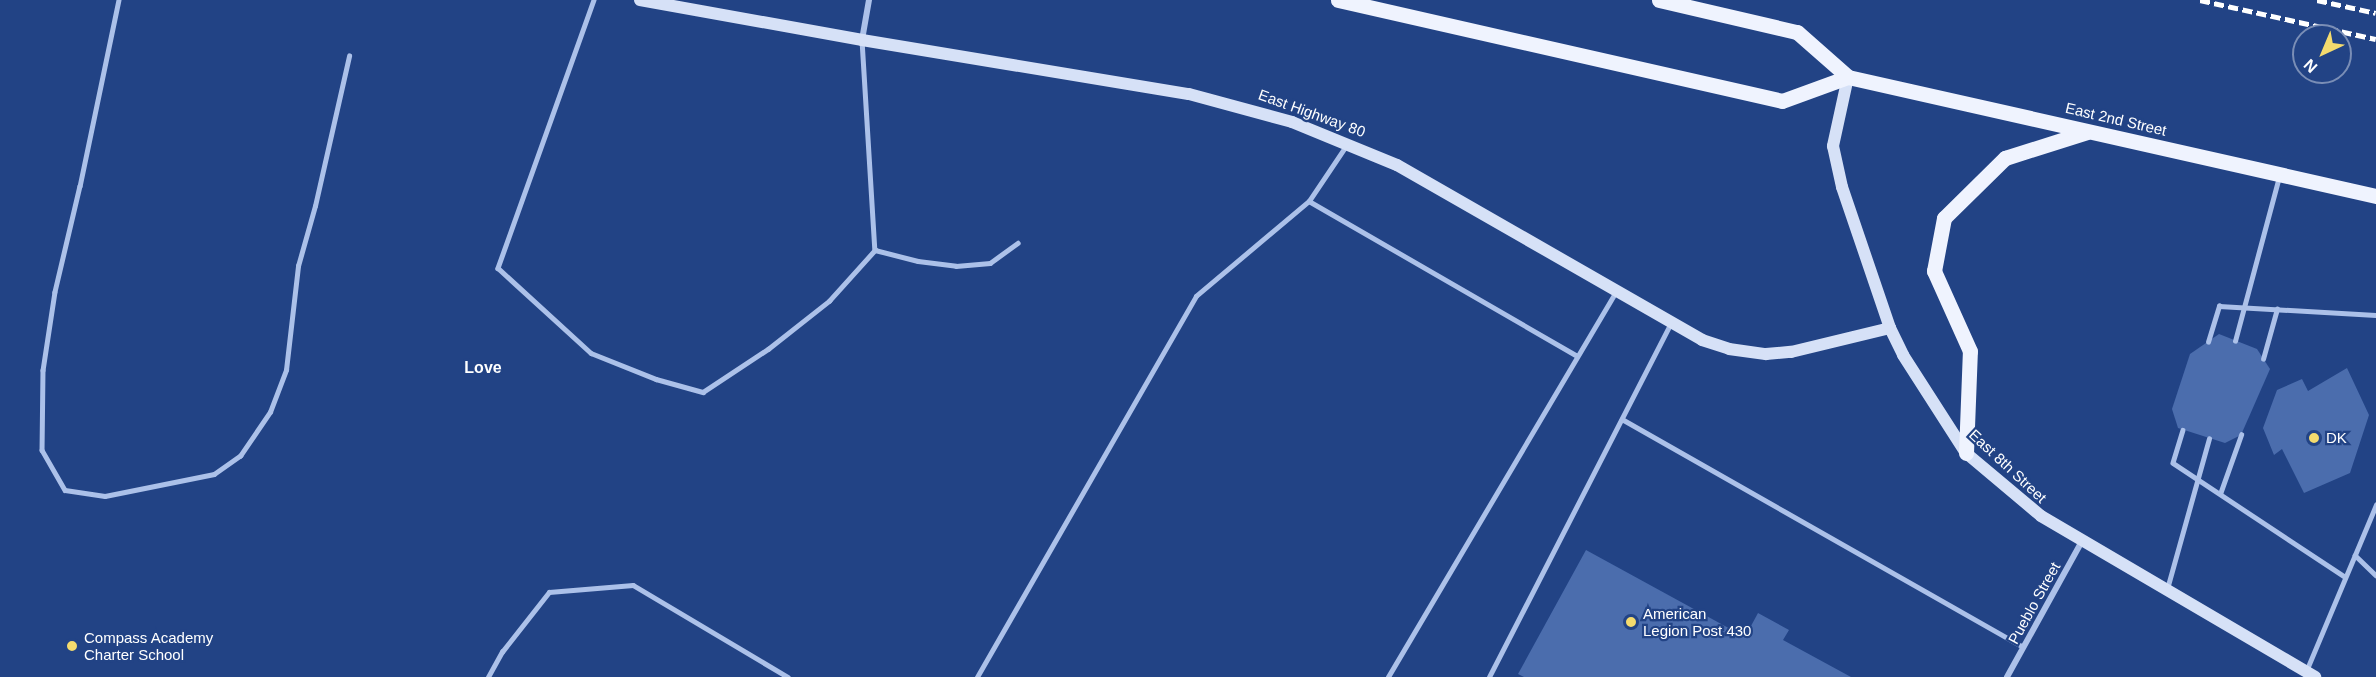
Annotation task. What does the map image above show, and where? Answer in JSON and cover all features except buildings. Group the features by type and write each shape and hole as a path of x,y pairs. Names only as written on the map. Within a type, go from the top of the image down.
{"main road":[{"path":"1338,0 1782,100 1848,77 1797,32 1659,0"},
{"name":"East 2nd Street","path":"1848,77 2376,196"},
{"path":"1966,453 1970,351 1934,271 1944,218 2005,158 2090,131"}],"street":[{"name":"East Highway 80","path":"640,0 862,40 1189,94 1292,122 1397,165 1702,340 1729,349 1766,354 1791,352 1890,328"},
{"path":"862,40 869,0"},
{"name":"East 8th Street","path":"1848,77 1833,146 1842,187 1890,328 1903,355 1966,453 2023,503 2082,541 2310,674"},
{"name":"Pueblo Street","path":"2007,677 2082,541"}],"lane":[{"path":"119,0 55,292 43,370 42,450 65,490 105,496 214,474 240,456 270,412 286,370 298,266 315,206 349,56"},
{"path":"594,0 498,268 591,353 657,379 703,392 768,349 829,301 875,250 862,40"},
{"path":"977,677 1196,296 1309,201 1347,144"},
{"path":"2235,340 2279,174"},
{"path":"1309,201 1576,355"},
{"path":"875,250 918,261 956,266 990,263 1018,243"},
{"path":"1388,677 1576,355 1617,291"},
{"path":"2208,342 2219,306 2376,315"},
{"path":"2263,359 2277,309"},
{"path":"1489,677 1671,322"},
{"path":"1622,419 2023,647"},
{"path":"2183,430 2173,463 2345,577"},
{"path":"2220,494 2241,435"},
{"path":"2167,590 2209,439"},
{"path":"2310,674 2345,577 2376,505"},
{"path":"2355,555 2376,575"},
{"path":"488,677 502,651 549,592 633,585 788,677"}],"railway":[{"path":"2200,0 2376,39"},
{"path":"2317,0 2376,13"}],"place":[{"name":"DK","path":"2314,438"},
{"name":"American Legion Post 430","path":"1631,622"},
{"name":"Compass Academy Charter School","path":"72,646"}],"district":[{"name":"Love","path":"483,368"}]}
